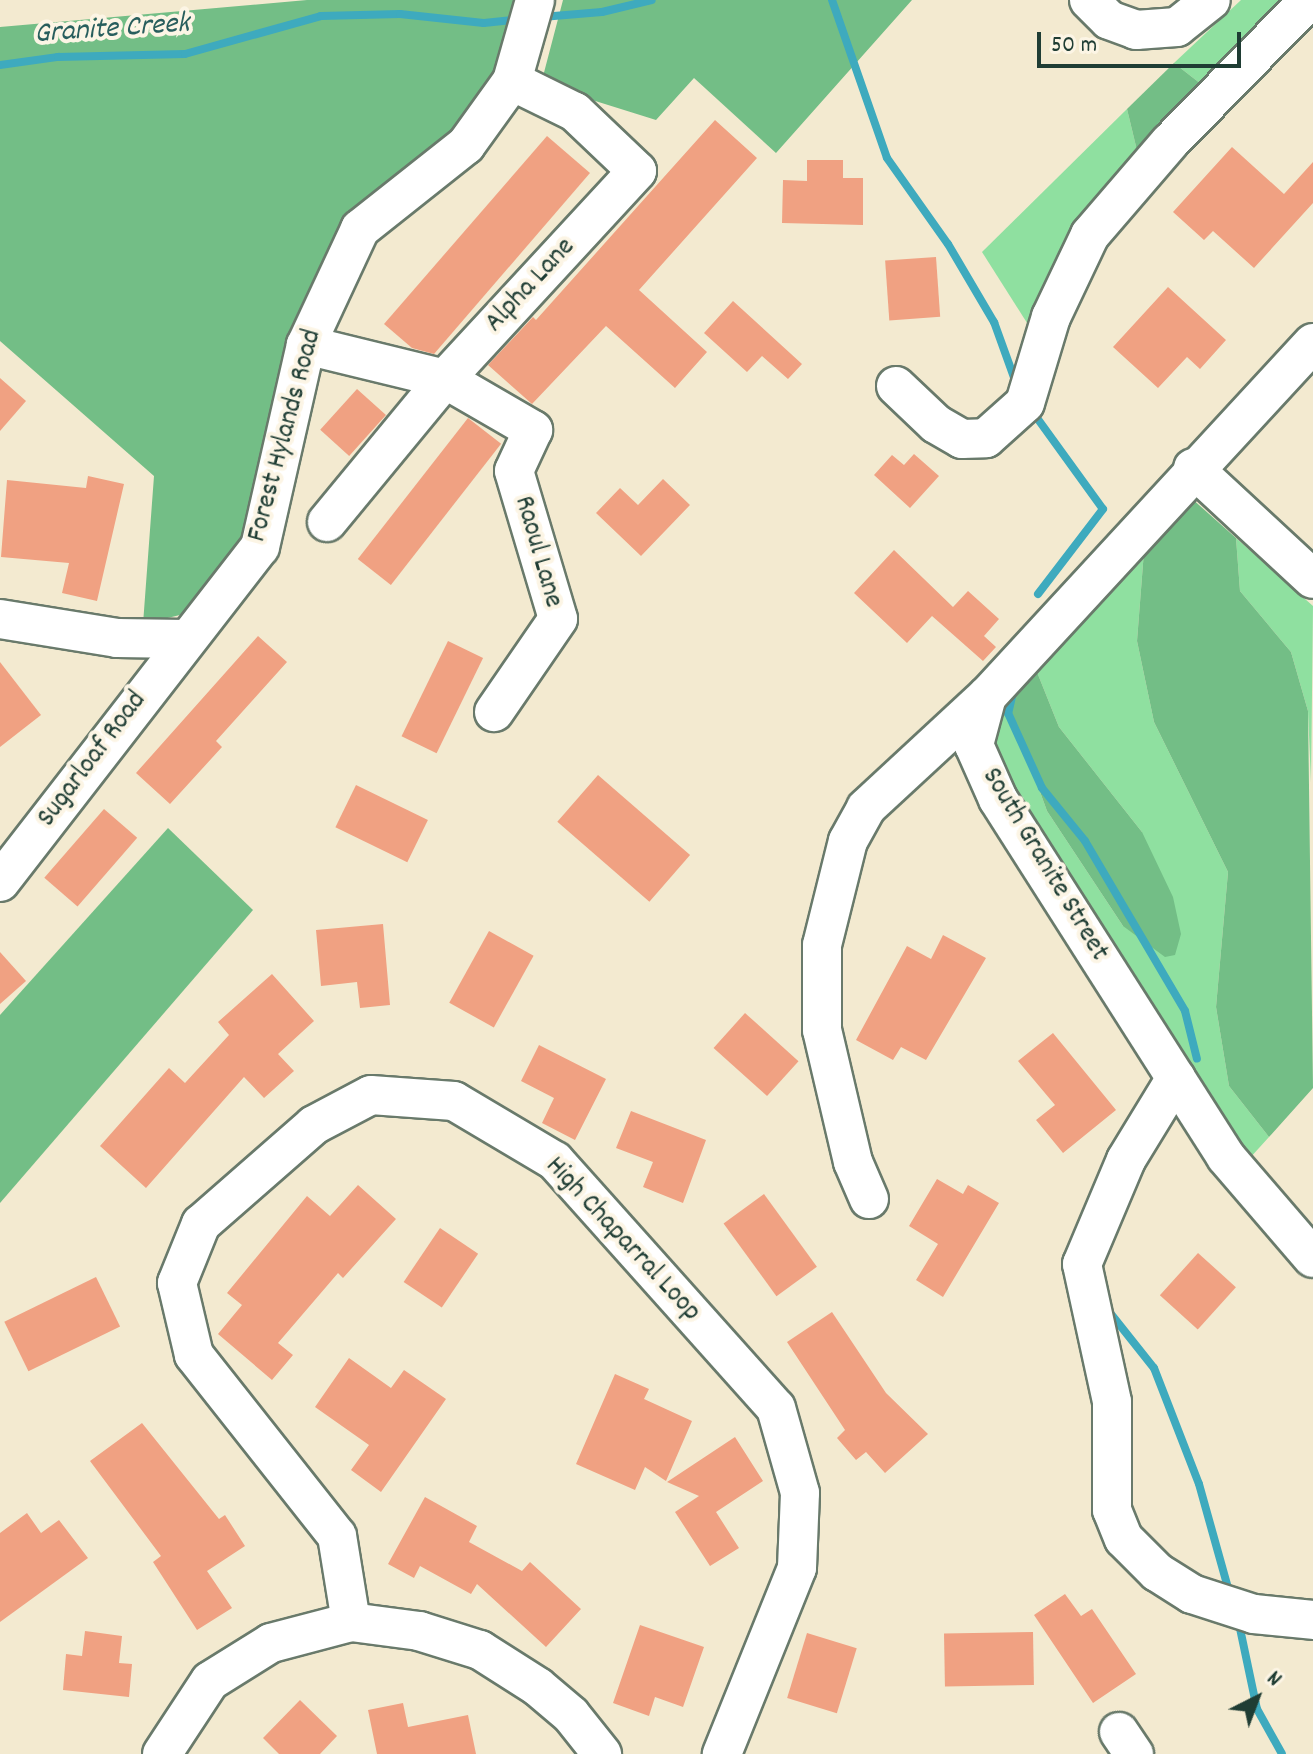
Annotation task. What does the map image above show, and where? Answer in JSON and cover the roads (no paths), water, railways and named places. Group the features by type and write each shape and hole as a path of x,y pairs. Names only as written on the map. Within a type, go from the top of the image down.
{"street":[{"name":"Forest Hylands Road","path":"186,639 260,547 306,345 360,229 466,145 512,81 535,0"},
{"path":"1089,0 1109,20 1136,30 1177,27 1211,0"},
{"path":"896,386 936,424 962,439 986,438 1020,408 1069,272 1090,235 1170,142 1309,0"},
{"name":"Alpha Lane","path":"327,522 445,379 637,171 575,112 512,81"},
{"name":"South Granite Street","path":"1313,343 1193,468 987,696 974,745 998,799 1226,1157 1313,1258"},
{"name":"Raoul Lane","path":"306,345 445,379 533,430 514,471 558,619 494,712"},
{"path":"1193,468 1313,579"},
{"path":"0,619 117,638 186,639"},
{"name":"Sugarloaf Road","path":"0,882 186,639"},
{"path":"869,1199 853,1162 822,1030 822,945 848,841 866,808 987,696"},
{"path":"1176,1078 1126,1160 1082,1264 1086,1298 1112,1402 1112,1510 1124,1539 1157,1572 1214,1602 1254,1614 1313,1620"},
{"name":"High Chaparral Loop","path":"351,1622 337,1536 194,1355 177,1283 201,1224 314,1125 371,1095 454,1101 555,1161 776,1408 800,1493 797,1568 722,1754"},
{"path":"162,1754 210,1681 271,1643 351,1622 419,1631 480,1650 538,1687 571,1715 602,1754"}],"waterway":[{"name":"Granite Creek","path":"542,17 602,12 652,0"},
{"path":"832,0 887,158 948,244 994,322 1017,386"},
{"name":"Granite Creek","path":"0,65 58,57 185,54 321,16 400,14 484,23 521,19"},
{"path":"1032,411 1103,509 1038,594"},
{"path":"1014,688 1008,713 1042,788 1085,841 1185,1011 1197,1059"},
{"path":"1107,1309 1154,1368 1199,1484 1230,1595"},
{"path":"1238,1619 1257,1709 1282,1754"}]}
